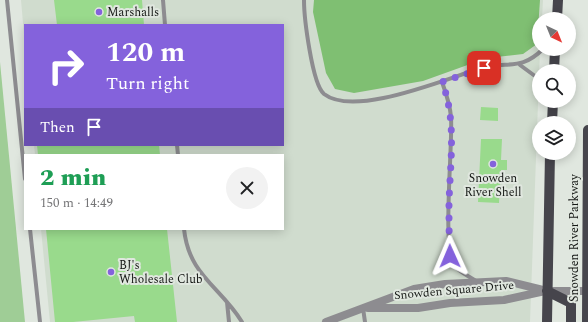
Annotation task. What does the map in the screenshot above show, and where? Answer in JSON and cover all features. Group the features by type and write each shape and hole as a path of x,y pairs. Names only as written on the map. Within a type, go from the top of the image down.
{"main road":[{"path":"557,12 558,0"},
{"name":"Snowden River Parkway","path":"586,322 588,130"},
{"name":"Snowden River Parkway","path":"547,322 550,160"},
{"path":"547,290 571,303 571,322"}],"street":[{"name":"Snowden Square Drive","path":"326,322 414,289 476,281 506,280 547,290 587,291"},
{"name":"Snowden Square Drive","path":"363,308 418,308 450,303 504,300 547,290"}],"lane":[{"path":"7,0 24,169"},
{"path":"163,0 165,24"},
{"path":"304,0 304,14 314,72 319,87 333,99 342,101 383,98 442,82 484,68 520,65 535,56"},
{"path":"520,65 532,73"},
{"path":"442,82 448,99 451,117 449,205 450,256 457,269 476,281"},
{"path":"30,230 40,322"},
{"path":"184,230 188,248 197,268 227,301 242,322"},
{"path":"227,301 229,322"},
{"path":"363,308 365,322"}],"shaded area":[{"path":"21,0 543,0 542,12 532,12 532,56 540,56 539,64 532,64 532,108 538,108 538,116 532,116 532,160 536,160 530,322 50,322 41,230 284,230 284,154 35,154 34,146 284,146 284,24 24,24 24,34"}],"green space":[{"path":"314,0 540,0 539,12 532,12 532,48 523,54 487,58 423,81 354,93 335,89 326,73 313,12"},
{"path":"0,62 25,322 0,322"}],"building":[{"name":"Marshalls","path":"54,0 142,0 144,24 57,24"},
{"path":"481,107 498,108 498,121 480,120"},
{"path":"481,139 502,139 501,160 507,160 507,170 501,170 499,203 478,202"},
{"path":"37,146 159,146 160,154 38,154"},
{"name":"BJ's Wholesale Club","path":"46,230 167,230 177,322 135,322 134,316 73,322 55,322"}],"place":[{"name":"Marshalls","path":"99,12"},
{"name":"Snowden River Shell","path":"493,164"},
{"name":"BJ's Wholesale Club","path":"111,272"}],"route":[{"path":"450,256 449,205 451,117 448,99 442,82 484,68"}]}
